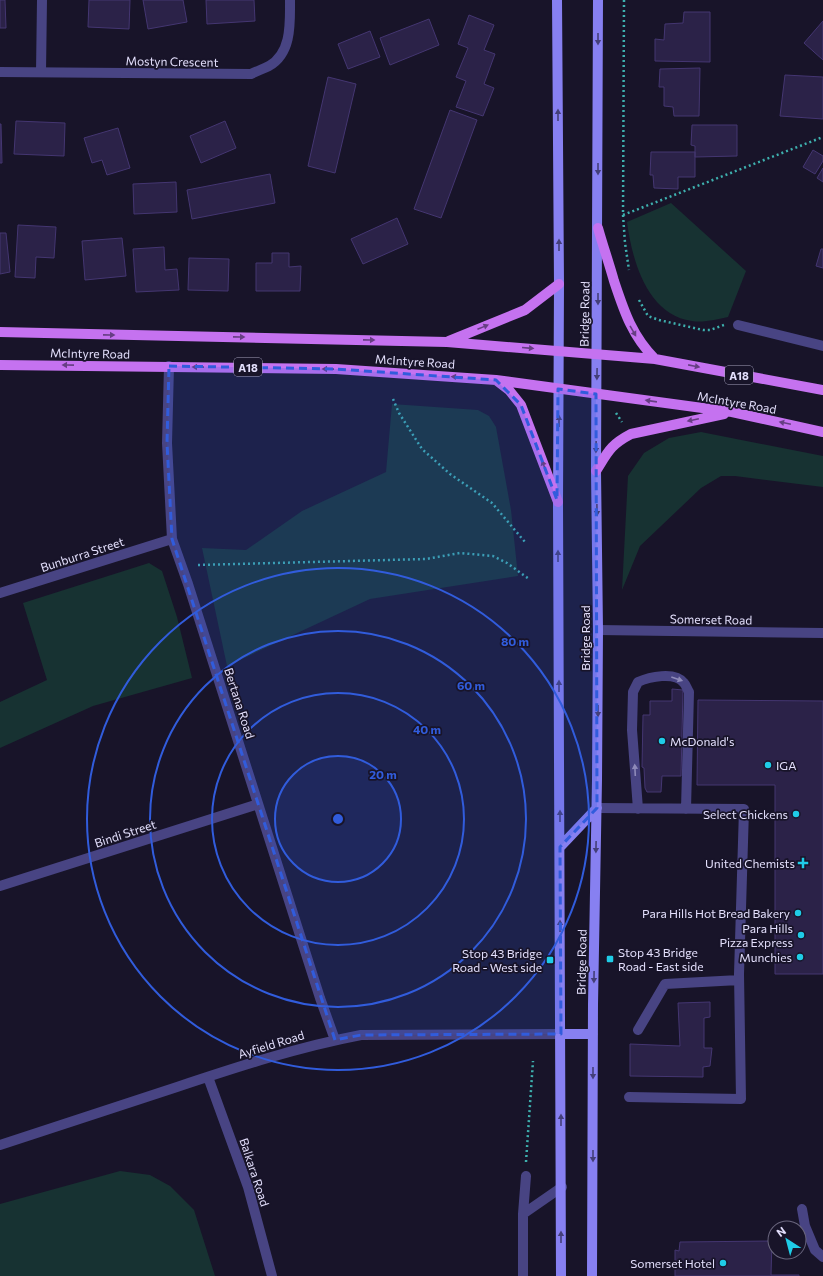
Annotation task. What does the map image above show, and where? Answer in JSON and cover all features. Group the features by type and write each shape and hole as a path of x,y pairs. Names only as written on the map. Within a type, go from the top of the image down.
{"main road":[{"name":"Bridge Road","path":"558,0 560,284 558,351 558,502 562,1188 561,1276"},
{"name":"Bridge Road","path":"592,1276 593,1034 597,808 598,630 596,394 598,0"},
{"path":"598,228 629,323 633,332 646,350 656,359"},
{"path":"447,342 525,310 560,284"},
{"name":"McIntyre Road","path":"0,332 447,342 656,359 823,390"},
{"name":"McIntyre Road","path":"0,365 336,369 496,380 732,412 823,432"},
{"path":"496,380 509,390 521,406 558,502"},
{"path":"596,471 610,448 619,440 631,434 732,412"},
{"path":"560,847 597,808"},
{"path":"561,1034 593,1034"}],"street":[{"path":"41,72 42,0"},
{"name":"Mostyn Crescent","path":"0,72 252,74 270,66 285,48 290,33 290,0"},
{"path":"738,325 823,346"},
{"name":"Bertana Road","path":"169,366 167,443 172,539 182,566 320,998 335,1040"},
{"name":"Bunburra Street","path":"0,593 172,539"},
{"name":"Somerset Road","path":"598,630 823,633"},
{"path":"638,809 632,730 633,692 638,682 649,678 663,676 676,677 684,682 689,692 686,810"},
{"name":"Bindi Street","path":"0,886 258,804"},
{"path":"597,808 686,810 744,809 739,980 741,1099 629,1097"},
{"path":"638,1030 665,984 739,980"},
{"name":"Ayfield Road","path":"0,1145 208,1077 335,1040 361,1035 561,1034"},
{"name":"Balkara Road","path":"208,1077 248,1187 272,1276"},
{"path":"523,1276 523,1214 526,1176"},
{"path":"523,1214 562,1188"},
{"path":"802,1209 805,1226 815,1250 823,1257"}],"path":[{"path":"624,0 624,215 625,243 631,277"},
{"path":"624,215 823,137"},
{"path":"638,298 648,316 659,320 703,330 710,330 724,325 738,325"},
{"path":"393,399 399,413 422,449 450,474 492,503 525,542"},
{"path":"182,566 426,559 460,553 493,556 507,563 529,579"},
{"path":"526,1176 533,1061"}],"highlighted area":[{"path":"169,366 336,369 496,380 521,405 557,500 558,389 596,394 597,808 560,847 561,1034 361,1035 335,1040 172,539 167,443"}],"green space":[{"path":"671,203 746,271 728,317 701,322 676,317 653,297 644,284 633,253 627,222"},
{"path":"392,404 478,410 489,416 496,427 511,510 518,576 370,599 227,666 202,548 246,550 302,511 386,472"},
{"path":"701,432 823,456 823,487 735,476 721,476 701,488 640,546 622,590 628,476 644,453 669,438"},
{"path":"149,563 162,571 177,617 192,678 93,706 0,748 0,702 47,680 23,603"},
{"path":"120,1171 150,1175 170,1186 194,1210 215,1276 0,1276 0,1204"}],"building":[{"path":"0,0 5,0 6,28 0,28"},
{"path":"89,0 130,0 129,29 88,27"},
{"path":"143,0 183,0 187,22 148,29"},
{"path":"206,0 254,0 255,21 207,24"},
{"path":"684,12 710,12 710,62 655,61 655,39 664,40 665,24 683,23"},
{"path":"469,15 494,25 484,50 495,54 484,84 494,88 483,116 456,107 466,81 456,77 468,48 458,44"},
{"path":"429,19 439,45 390,65 380,38"},
{"path":"823,21 823,60 804,43"},
{"path":"370,31 380,57 348,69 338,44"},
{"path":"700,68 699,116 674,116 673,107 664,106 664,87 659,87 660,69"},
{"path":"785,75 823,77 823,119 780,116"},
{"path":"328,77 356,84 335,173 308,166"},
{"path":"450,110 477,120 441,218 414,209"},
{"path":"16,121 65,123 64,156 14,154"},
{"path":"225,121 236,148 201,163 190,136"},
{"path":"1,124 2,163 0,163"},
{"path":"692,125 737,125 737,156 695,157 695,146 691,145"},
{"path":"118,128 130,168 107,175 102,160 92,163 84,138"},
{"path":"813,150 823,156 823,161 815,174 803,167"},
{"path":"651,152 695,152 695,177 678,177 678,189 654,188 653,175 650,175"},
{"path":"823,168 823,182 817,178"},
{"path":"270,174 275,203 192,219 187,190"},
{"path":"176,182 177,212 134,214 133,184"},
{"path":"397,218 408,244 363,264 351,239"},
{"path":"18,225 56,227 54,258 36,257 35,278 15,277"},
{"path":"0,233 6,233 10,272 0,274"},
{"path":"122,238 126,276 85,280 82,241"},
{"path":"164,247 165,270 177,269 179,290 136,292 133,249"},
{"path":"821,249 823,249 823,268 816,266"},
{"path":"272,253 289,253 289,267 301,266 300,291 256,291 256,263 272,263"},
{"path":"189,258 229,259 228,291 188,290"},
{"name":"McDonald's","path":"672,689 683,690 681,776 662,776 661,792 647,792 645,788 644,768 642,767 643,715 650,715 650,701 672,701"},
{"path":"698,700 823,701 823,974 775,974 775,785 697,785"},
{"path":"710,1002 710,1017 704,1018 704,1048 712,1048 710,1066 703,1067 703,1077 630,1076 630,1044 680,1046 678,1003"},
{"name":"Somerset Hotel","path":"767,1241 767,1260 771,1260 771,1275 799,1276 675,1276 675,1250 679,1251 680,1242"}],"place":[{"name":"McDonald's","path":"662,741"},
{"name":"IGA","path":"768,765"},
{"name":"Select Chickens","path":"796,814"},
{"name":"United Chemists","path":"803,863"},
{"name":"Para Hills Hot Bread Bakery","path":"798,913"},
{"name":"Para Hills Pizza Express","path":"801,935"},
{"name":"Munchies","path":"800,957"},
{"name":"Stop 43 Bridge Road - East side","path":"610,959"},
{"name":"Stop 43 Bridge Road - West side","path":"550,960"},
{"name":"Somerset Hotel","path":"723,1263"}]}
